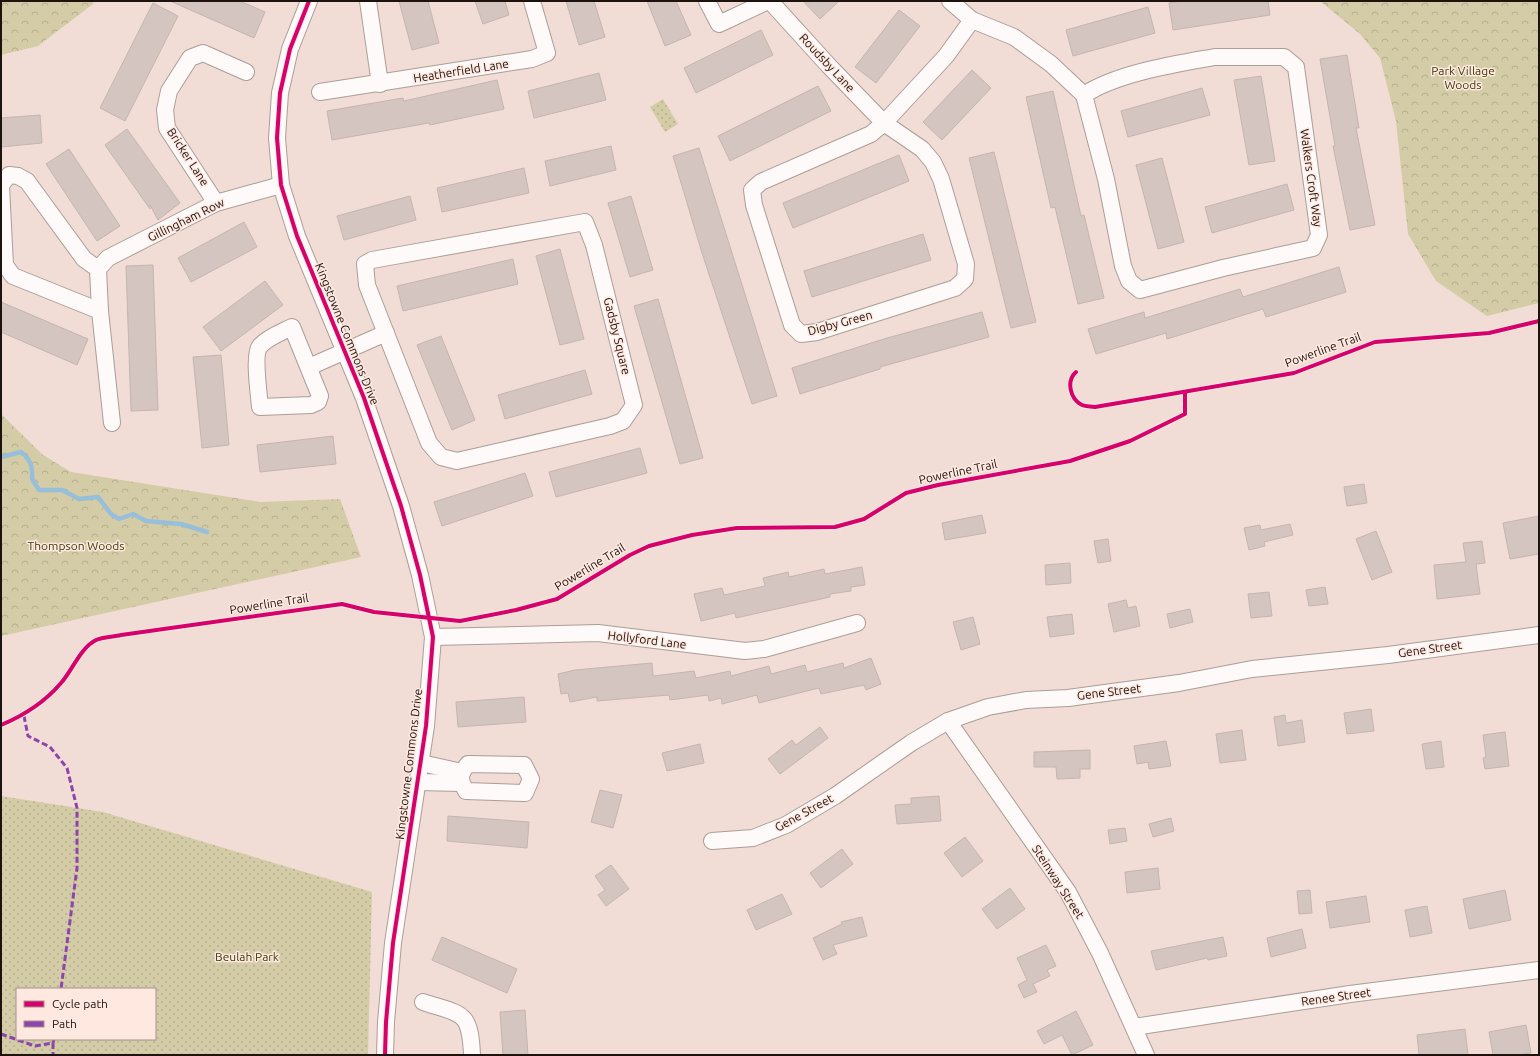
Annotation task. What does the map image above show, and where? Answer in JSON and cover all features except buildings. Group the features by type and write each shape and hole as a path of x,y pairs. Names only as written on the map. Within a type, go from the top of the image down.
{"street":[{"name":"Kingstowne Commons Drive","path":"309,1 290,48 280,93 278,138 281,185 297,236 364,398 401,506 420,575 433,637 426,726 393,943 386,1022 385,1055"},
{"path":"368,1 380,84"},
{"name":"Heatherfield Lane","path":"320,92 380,84 532,59 547,53 532,1"},
{"name":"Roudsby Lane","path":"707,1 718,24 769,1 884,123"},
{"path":"950,1 972,20 1014,37 1052,64 1084,95"},
{"name":"Digby Green","path":"884,123 922,149 933,162 941,179 966,264 965,279 955,288 817,332 801,334 792,325 754,205 752,190 761,182 871,134 884,123 946,56 972,20"},
{"name":"Bricker Lane","path":"216,203 167,128 165,110 169,91 190,58 202,52 246,72"},
{"name":"Walkers Croft Way","path":"1215,57 1284,57 1296,67 1318,235 1313,248 1223,268 1140,290 1129,281 1123,266 1106,179 1084,95 1097,86 1166,66 1215,57"},
{"path":"100,311 13,276 5,265 1,185 9,175 18,176 27,181 84,259 98,269 100,311 112,423"},
{"name":"Gillingham Row","path":"98,269 108,258 216,203 281,185"},
{"name":"Gadsby Square","path":"585,222 594,245 634,405 624,421 610,426 457,461 441,457 429,443 386,333 367,285 365,264 372,260 585,222"},
{"path":"292,326 309,367 320,396 318,402 311,405 260,407 256,356 258,347 292,326"},
{"path":"309,367 386,333"},
{"name":"Hollyford Lane","path":"433,637 598,633 745,651 764,649 857,623"},
{"name":"Gene Street","path":"712,841 760,837 786,825 835,796 911,743 948,721 988,707 1026,700 1068,698 1179,683 1252,669 1539,635"},
{"name":"Steinway Street","path":"948,721 1068,892 1100,953 1146,1055"},
{"path":"418,782 461,777 421,763"},
{"name":"Renee Street","path":"1134,1027 1350,994 1539,970"},
{"path":"424,1002 459,1014 467,1021 471,1032 472,1055"}],"green space":[{"path":"1,1 94,1 93,4 38,46 1,55"},
{"name":"Park Village Woods","path":"1320,1 1539,1 1539,303 1487,316 1436,281 1408,234 1396,121 1380,58 1360,34"},
{"path":"663,99 678,124 665,132 650,107"},
{"name":"Thompson Woods","path":"1,414 43,455 71,472 260,502 340,499 361,557 1,636"},
{"name":"Beulah Park","path":"1,796 103,812 372,892 368,1055 1,1055"}],"waterway":[{"path":"1,457 21,452 31,464 32,479 39,490 62,490 79,499 98,497 111,514 119,519 133,514 146,521 181,524 207,532"}],"marked path":[{"path":"24,716 28,736 50,747 67,768 77,808 77,868 61,988"},
{"path":"1,1034 16,1039"},
{"path":"18,1040 35,1046 53,1043 54,1040"},
{"path":"53,1043 53,1055"}],"cycle path":[{"path":"309,1 290,49 280,93 277,138 281,185 297,236 364,398 401,506 420,575 433,637 426,726 393,943 386,1022 385,1055"},
{"name":"Powerline Trail","path":"1076,372 1070,385 1072,394 1082,405 1095,407 1294,373 1375,342 1489,333 1539,321"},
{"name":"Powerline Trail","path":"1,725 26,713 48,697 65,678 85,648 99,639 342,604 374,612 460,621 516,610 557,599 630,555 649,546 692,535 737,528 835,527 864,519 906,493 938,485 1070,461 1130,441 1185,414 1185,392"}]}
